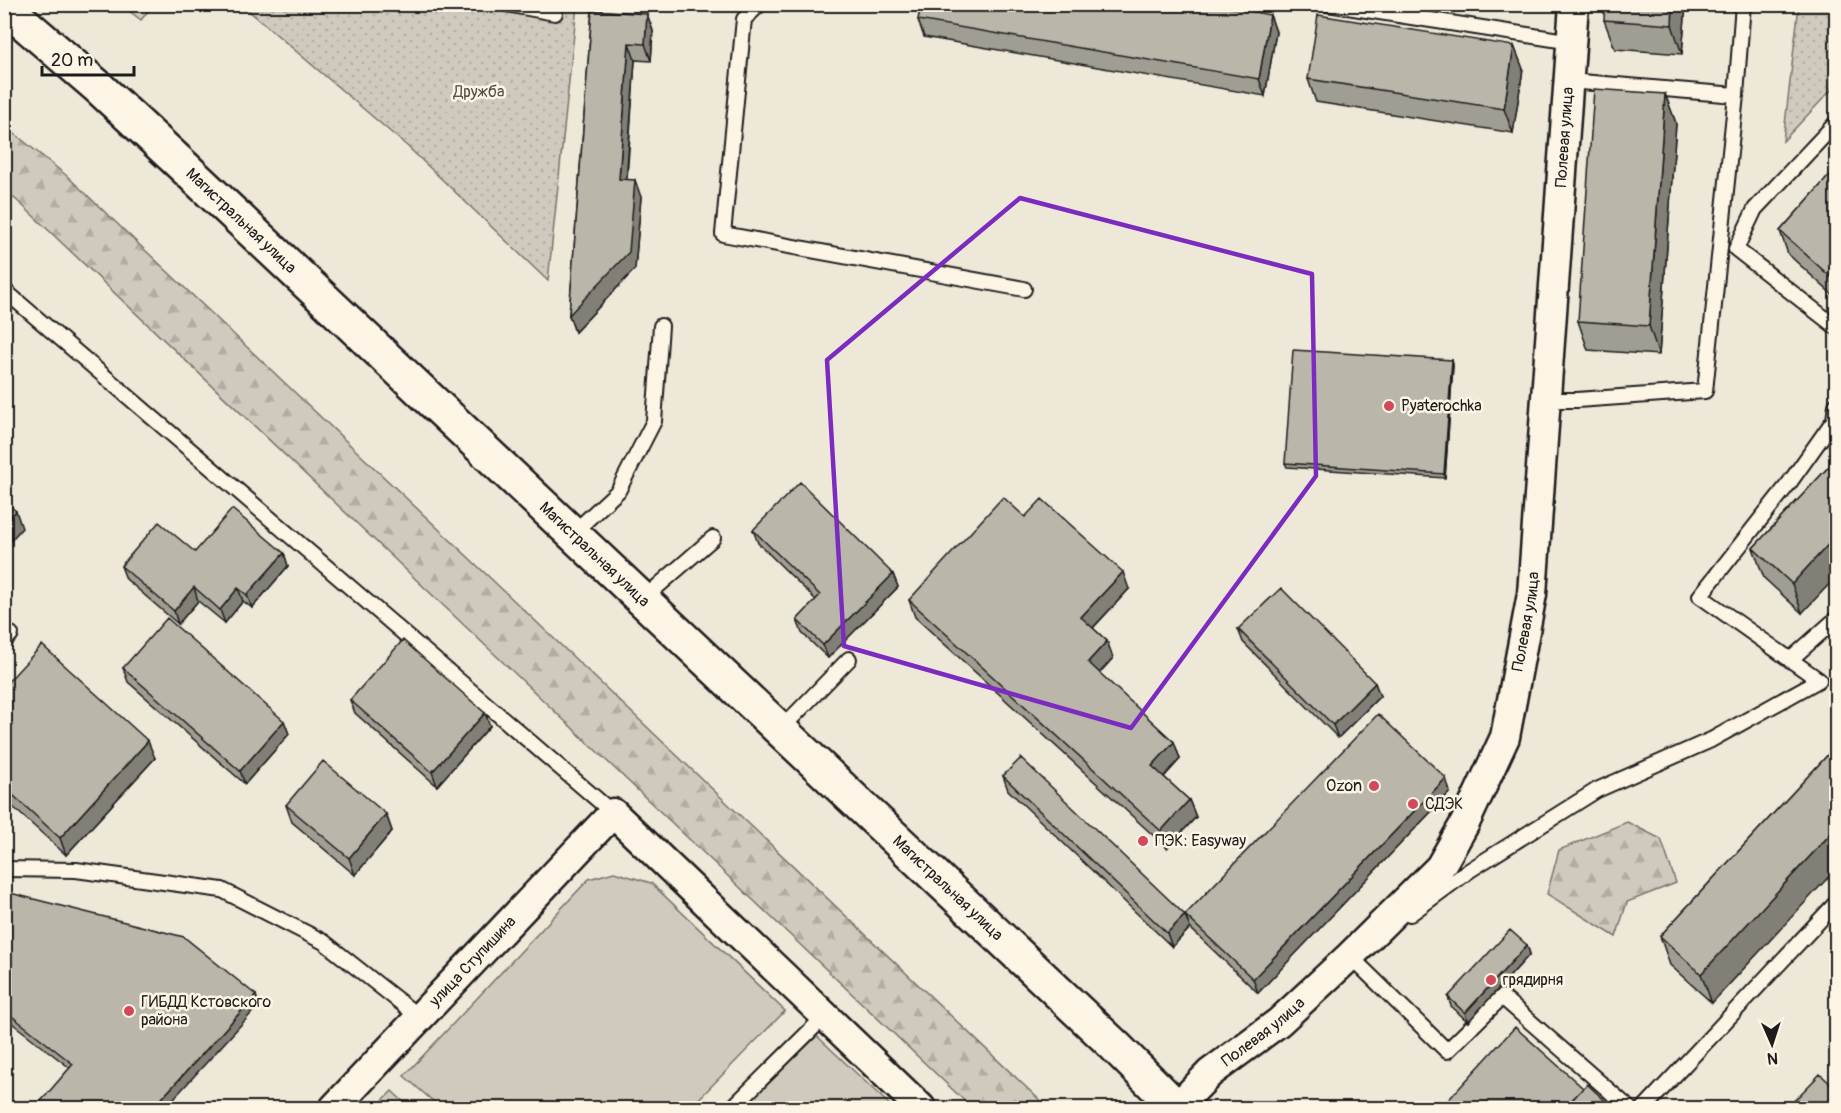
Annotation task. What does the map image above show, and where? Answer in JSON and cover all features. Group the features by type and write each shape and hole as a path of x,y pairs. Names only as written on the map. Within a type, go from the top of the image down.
{"main road":[{"name":"Магистральная улица","path":"4,6 97,86 174,157 1115,1046 1177,1108"}],"street":[{"name":"Полевая улица","path":"1177,1108 1210,1073 1279,1022 1440,867 1465,823 1505,737 1532,594 1574,4"},
{"path":"613,813 921,1108"},
{"name":"улица Ступишина","path":"334,1108 613,813"}],"lane":[{"path":"506,4 555,13"},
{"path":"760,4 744,19 723,234 1024,289"},
{"path":"1328,4 1572,42"},
{"path":"1546,400 1704,391 1736,95 1743,4"},
{"path":"1569,81 1736,95"},
{"path":"1836,123 1755,209 1736,249 1836,327"},
{"path":"4,290 613,813"},
{"path":"572,534 618,491 654,421 661,326"},
{"path":"1629,1108 1502,997 1447,1051 1350,956 1470,870 1597,790 1711,740 1819,680 1700,596 1803,464 1834,420 1836,405"},
{"path":"642,600 712,538"},
{"path":"1790,660 1836,619"},
{"path":"780,730 849,659"},
{"path":"4,869 76,870 222,890 324,942 419,1017"},
{"path":"1644,1108 1836,903"},
{"path":"732,1108 825,1016"}],"highlighted area":[{"path":"1020,198 1312,274 1316,476 1131,728 844,646 827,360"}],"green space":[{"path":"122,4 153,5 141,20"},
{"name":"Дружба","path":"242,5 577,5 548,281 407,146"},
{"path":"1799,5 1836,5 1836,85 1783,141"},
{"path":"5,126 67,176 1048,1108 972,1108 5,190"},
{"path":"1627,822 1661,839 1676,883 1627,902 1616,937 1547,894 1559,850"},
{"path":"614,872 651,883 785,1011 690,1108 441,1108 404,1076 589,879"},
{"path":"817,1036 893,1108 742,1108"},
{"path":"392,1091 410,1108 375,1108"}],"building":[{"path":"921,4 1212,4 1270,15 1259,79 918,20"},
{"path":"1605,4 1673,4 1672,25 1604,20"},
{"path":"592,10 647,14 645,44 629,43 619,179 635,180 629,252 569,315"},
{"path":"1318,15 1514,46 1504,109 1308,79"},
{"path":"1594,89 1665,94 1649,326 1578,321"},
{"path":"1836,168 1836,277 1834,280 1780,231"},
{"path":"1293,350 1452,360 1444,474 1285,463"},
{"path":"1836,459 1836,536 1792,584 1753,548"},
{"path":"800,482 893,574 823,645 797,620 820,595 753,530"},
{"path":"1003,497 1025,517 1042,499 1123,572 1081,617 1107,641 1088,662 1174,742 1152,766 1189,800 1161,831 909,600"},
{"path":"4,501 16,511 4,524"},
{"path":"232,509 284,553 247,595 238,588 220,610 194,587 174,611 121,566 159,522 195,552"},
{"path":"1281,588 1375,683 1333,725 1238,629"},
{"path":"167,618 284,721 240,771 123,668"},
{"path":"403,640 485,713 432,772 350,700"},
{"path":"42,645 148,741 60,838 4,787 4,686"},
{"path":"1378,714 1446,778 1253,979 1185,915"},
{"path":"1836,746 1836,828 1701,974 1660,936"},
{"path":"1021,758 1185,915 1167,933 1003,776"},
{"path":"323,761 386,814 349,858 286,805"},
{"name":"ГИБДД Кстовского района","path":"6,892 184,937 256,995 153,1108 35,1108 73,1064 4,1010 4,894"},
{"path":"1510,930 1527,945 1465,1013 1448,997"},
{"path":"1515,1027 1583,1088 1565,1108 1441,1108"},
{"path":"1820,1074 1836,1089 1836,1108 1796,1108 1791,1104"},
{"path":"1587,1084 1613,1108 1564,1108"}],"place":[{"name":"Pyaterochka","path":"1389,406"},
{"name":"Ozon","path":"1374,786"},
{"name":"СДЭК","path":"1413,804"},
{"name":"ПЭК: Easyway","path":"1143,841"},
{"name":"грядирня","path":"1491,980"},
{"name":"ГИБДД Кстовского района","path":"129,1011"}]}
